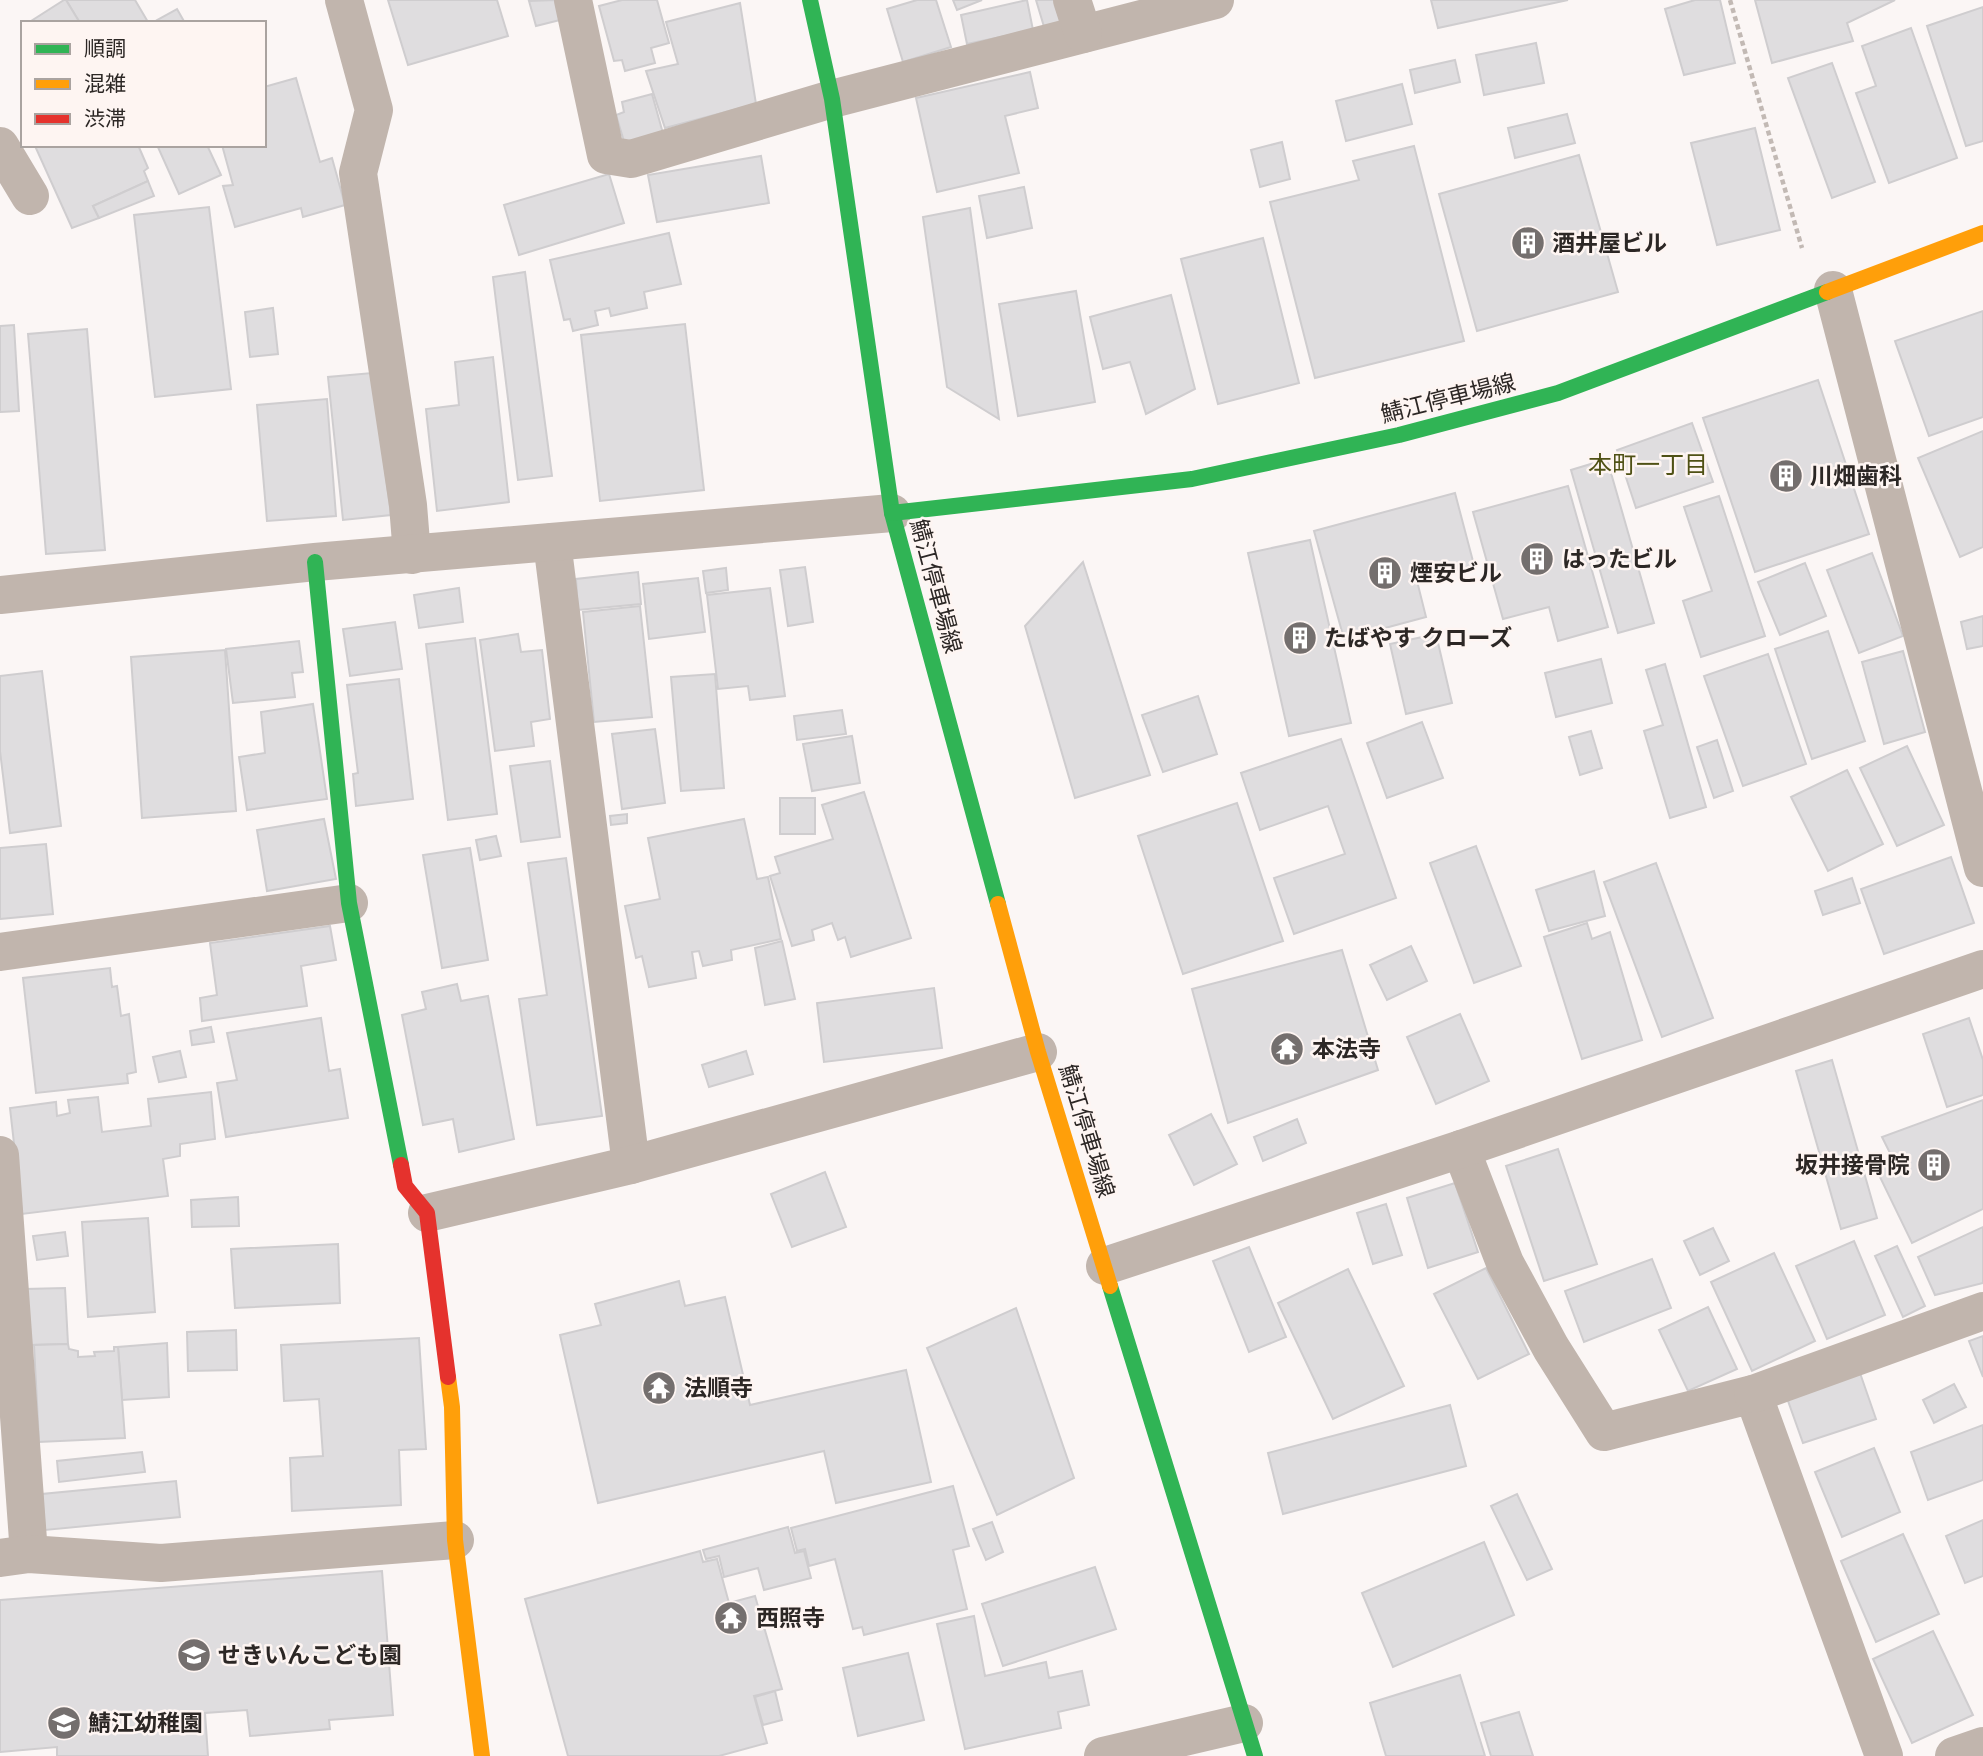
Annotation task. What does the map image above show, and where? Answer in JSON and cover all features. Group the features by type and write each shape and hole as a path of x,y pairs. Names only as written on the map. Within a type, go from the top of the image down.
{"main road":[{"path":"810,0 832,99 892,513"},
{"name":"鯖江停車場線","path":"1249,1739 1038,1052 892,513 1192,479 1399,435 1559,393 1983,233"},
{"path":"315,562 349,902 405,1186 427,1213 452,1407 455,1540 482,1756"}],"street":[{"path":"344,0 374,110 358,173 408,505 412,555"},
{"path":"573,0 606,155 631,159 832,99 1078,17 1215,0"},
{"path":"0,146 30,196"},
{"path":"1824,293 1983,868"},
{"path":"0,594 315,562 892,513"},
{"path":"552,542 631,1165"},
{"path":"0,953 349,902"},
{"path":"1105,1266 1461,1149 1983,969"},
{"path":"427,1213 631,1165 1038,1052"},
{"path":"1461,1149 1505,1263 1551,1348 1604,1432 1752,1394 1983,1311"},
{"path":"0,1155 14,1556 161,1563 455,1540"},
{"path":"1752,1394 1884,1756"},
{"path":"1103,1756 1249,1739"},
{"path":"1954,1756 1983,1746"}],"path":[{"path":"1730,0 1824,293"}],"building":[{"path":"64,0 79,21 31,21"},
{"path":"66,0 135,0 147,21 79,21"},
{"path":"388,0 497,0 508,36 408,65"},
{"path":"555,0 560,20 536,26 529,1"},
{"path":"622,0 657,0 669,43 651,48 655,63 625,71 622,60 614,61 599,6"},
{"path":"917,0 936,0 951,47 903,62 887,9"},
{"path":"953,0 982,0 957,10"},
{"path":"1027,0 1033,30 967,44 961,15"},
{"path":"1036,0 1060,0 1068,23 1045,30"},
{"path":"1431,0 1568,0 1438,28"},
{"path":"1695,0 1720,0 1735,63 1684,75 1665,9"},
{"path":"1755,0 1895,0 1847,23 1853,41 1772,63"},
{"path":"740,3 756,104 665,128 646,71 678,64 666,22"},
{"path":"1983,7 1983,141 1966,146 1927,26"},
{"path":"177,9 184,21 158,21"},
{"path":"1911,28 1957,158 1889,183 1856,93 1876,86 1862,46"},
{"path":"1536,43 1544,83 1484,95 1476,55"},
{"path":"1455,60 1460,82 1415,93 1410,70"},
{"path":"1832,63 1875,182 1832,198 1788,78"},
{"path":"1030,72 1038,108 1005,116 1019,173 937,192 916,98"},
{"path":"296,78 320,162 332,158 345,205 303,217 301,208 235,227 223,186 233,185 223,147 266,147 266,86"},
{"path":"1402,84 1412,124 1346,141 1336,101"},
{"path":"652,94 664,137 626,148 616,115 624,112 622,102"},
{"path":"1567,114 1575,143 1515,158 1508,128"},
{"path":"1755,128 1780,230 1717,245 1691,143"},
{"path":"1282,142 1290,179 1260,187 1251,150"},
{"path":"1414,146 1464,341 1315,378 1270,202 1359,180 1353,161"},
{"path":"35,147 139,147 148,168 144,171 148,181 93,206 99,218 72,228"},
{"path":"158,147 208,147 221,175 179,194"},
{"name":"酒井屋ビル","path":"1579,155 1618,292 1477,331 1439,194"},
{"path":"761,156 769,203 657,222 648,175"},
{"path":"609,174 624,223 519,255 504,205"},
{"path":"148,181 154,196 99,218 93,206"},
{"path":"1024,187 1032,228 987,238 979,196"},
{"path":"209,207 231,389 155,397 134,215"},
{"path":"970,208 999,419 947,387 923,217"},
{"path":"669,233 681,284 644,292 647,308 611,316 609,308 595,311 598,325 573,331 570,319 564,320 550,260"},
{"path":"1263,238 1299,383 1218,404 1181,259"},
{"path":"525,272 552,476 518,480 493,277"},
{"path":"1076,291 1095,402 1018,416 999,304"},
{"path":"1171,295 1195,389 1146,414 1130,362 1103,369 1090,317"},
{"path":"273,308 278,354 250,357 245,312"},
{"path":"1983,311 1983,417 1929,436 1895,341"},
{"path":"685,324 704,490 600,501 581,335"},
{"path":"14,325 19,411 0,412 0,326"},
{"path":"87,329 105,550 46,554 28,334"},
{"path":"493,357 509,502 437,511 426,409 459,405 455,362"},
{"path":"372,373 391,515 343,520 328,377"},
{"name":"川畑歯科","path":"1818,380 1869,534 1755,572 1703,418"},
{"path":"327,399 336,516 267,521 257,405"},
{"path":"1692,423 1713,482 1636,508 1617,450"},
{"path":"1983,431 1983,547 1960,557 1918,458"},
{"path":"1607,459 1654,623 1618,633 1571,470"},
{"name":"はったビル","path":"1568,486 1608,627 1558,641 1549,607 1503,619 1473,512"},
{"name":"煙安ビル","path":"1455,493 1474,565 1417,581 1426,617 1344,639 1314,531"},
{"path":"1719,496 1765,636 1701,657 1683,601 1712,591 1684,507"},
{"name":"たばやす クローズ","path":"1310,540 1351,723 1289,736 1248,553"},
{"path":"1872,553 1903,636 1859,653 1827,570"},
{"path":"1083,562 1150,775 1075,798 1025,626"},
{"path":"1805,563 1826,616 1780,635 1758,582"},
{"path":"805,567 813,622 788,626 780,570"},
{"path":"726,568 728,590 706,593 703,571"},
{"path":"638,572 641,604 578,610 576,579"},
{"path":"698,578 705,632 649,639 643,584"},
{"path":"459,588 463,622 419,628 414,595"},
{"path":"770,588 785,696 750,700 748,686 718,689 707,595"},
{"path":"640,606 652,717 594,722 583,612"},
{"path":"1983,616 1983,646 1967,649 1961,622"},
{"path":"395,622 402,669 350,676 343,629"},
{"path":"1828,631 1865,741 1812,759 1775,649"},
{"path":"518,634 521,652 542,650 550,719 531,722 534,746 495,751 480,640"},
{"path":"1436,634 1452,703 1406,714 1390,644"},
{"path":"475,638 497,814 448,820 426,644"},
{"path":"299,641 303,672 292,673 295,697 233,703 226,649"},
{"path":"225,650 236,811 142,818 131,657"},
{"path":"1903,651 1925,732 1884,744 1862,662"},
{"path":"1768,654 1806,764 1743,786 1704,676"},
{"path":"1601,659 1612,703 1556,717 1545,673"},
{"path":"1665,664 1706,807 1670,818 1644,731 1663,725 1646,670"},
{"path":"42,671 61,826 10,833 0,751 0,676"},
{"path":"715,674 724,788 681,791 671,677"},
{"path":"399,679 413,799 356,806 353,774 358,773 347,685"},
{"path":"1198,696 1217,754 1163,772 1142,715"},
{"path":"313,704 327,799 247,810 239,757 265,753 261,712"},
{"path":"842,710 846,734 797,740 794,716"},
{"path":"1422,722 1443,778 1387,798 1367,743"},
{"path":"655,729 665,803 622,809 612,734"},
{"path":"1591,731 1602,768 1580,775 1569,737"},
{"path":"852,736 860,783 812,791 803,744"},
{"path":"1341,739 1396,898 1294,934 1274,878 1345,854 1328,806 1260,830 1241,773"},
{"path":"1717,740 1733,791 1714,798 1697,747"},
{"path":"1907,746 1944,825 1897,846 1860,768"},
{"path":"550,761 560,837 521,842 510,766"},
{"path":"1847,770 1883,844 1828,871 1791,797"},
{"path":"864,792 911,938 851,957 845,937 838,940 832,923 812,930 814,940 792,946 770,876 780,873 775,857 833,839 822,805"},
{"path":"780,798 815,798 815,834 780,834"},
{"path":"1237,803 1283,941 1183,974 1138,836"},
{"path":"627,814 627,823 611,825 610,816"},
{"path":"324,819 336,879 267,891 257,830"},
{"path":"744,819 757,879 768,877 781,939 731,950 732,960 703,966 699,951 692,952 696,978 649,987 642,956 636,958 625,906 660,899 648,838"},
{"path":"496,836 501,856 480,860 476,840"},
{"path":"46,844 53,914 0,919 0,848"},
{"path":"1476,846 1521,966 1474,983 1430,863"},
{"path":"470,848 488,960 442,968 423,855"},
{"path":"1951,857 1974,923 1884,954 1861,889"},
{"path":"566,858 602,1116 537,1125 519,999 547,995 528,863"},
{"path":"1656,863 1713,1018 1662,1037 1604,882"},
{"path":"1594,871 1605,916 1549,931 1536,890"},
{"path":"1852,878 1860,903 1823,915 1815,891"},
{"path":"1587,923 1592,939 1610,932 1642,1040 1582,1059 1544,937"},
{"path":"330,926 336,960 301,966 307,1006 202,1021 200,998 217,995 210,943"},
{"path":"782,941 795,999 765,1005 755,948"},
{"path":"1411,946 1427,981 1387,1000 1370,965"},
{"path":"1342,950 1378,1070 1228,1123 1192,989"},
{"path":"110,968 112,987 117,986 121,1016 129,1014 136,1072 127,1074 128,1083 36,1093 23,978"},
{"path":"457,984 461,1001 488,996 514,1139 459,1152 453,1119 423,1125 402,1015 426,1009 422,992"},
{"path":"934,988 942,1048 824,1062 817,1003"},
{"path":"1460,1014 1489,1081 1436,1104 1407,1037"},
{"path":"321,1018 329,1071 340,1069 348,1118 226,1137 217,1083 237,1080 227,1033"},
{"path":"1969,1018 1983,1060 1983,1095 1947,1107 1923,1034"},
{"path":"211,1027 214,1042 192,1045 190,1031"},
{"path":"180,1051 186,1077 159,1082 153,1057"},
{"path":"746,1051 753,1074 709,1087 702,1065"},
{"path":"1832,1060 1877,1218 1841,1229 1796,1071"},
{"path":"211,1092 215,1139 180,1144 180,1156 163,1159 168,1196 22,1214 10,1108 56,1102 57,1116 70,1113 68,1100 98,1097 102,1132 151,1126 148,1099"},
{"name":"坂井接骨院","path":"1983,1100 1983,1209 1912,1243 1878,1173 1892,1157 1882,1137"},
{"path":"1211,1114 1237,1164 1194,1185 1169,1135"},
{"path":"1297,1119 1306,1143 1263,1161 1254,1137"},
{"path":"1558,1149 1597,1264 1544,1281 1506,1166"},
{"path":"825,1172 846,1227 792,1247 771,1194"},
{"path":"1455,1183 1478,1252 1428,1268 1407,1198"},
{"path":"238,1197 239,1226 192,1227 191,1200"},
{"path":"1386,1204 1402,1255 1373,1264 1357,1213"},
{"path":"148,1218 155,1312 88,1317 82,1222"},
{"path":"1983,1227 1983,1283 1935,1295 1918,1257"},
{"path":"1713,1228 1729,1261 1700,1275 1684,1241"},
{"path":"65,1232 68,1256 37,1260 33,1236"},
{"path":"1854,1241 1885,1315 1827,1339 1796,1266"},
{"path":"338,1244 340,1303 235,1308 231,1249"},
{"path":"1897,1246 1925,1306 1903,1317 1875,1256"},
{"path":"1249,1247 1286,1337 1249,1352 1213,1261"},
{"path":"1774,1253 1815,1341 1752,1371 1711,1282"},
{"path":"1652,1259 1671,1308 1584,1342 1565,1291"},
{"path":"1486,1268 1529,1354 1478,1379 1434,1294"},
{"path":"1348,1269 1404,1386 1333,1419 1278,1303"},
{"name":"法順寺","path":"679,1281 685,1306 725,1297 750,1405 906,1370 931,1482 836,1503 824,1451 598,1503 560,1335 601,1325 595,1304"},
{"path":"65,1288 68,1344 29,1345 25,1289"},
{"path":"1708,1307 1737,1369 1688,1391 1659,1330"},
{"path":"1016,1308 1074,1478 997,1515 927,1348"},
{"path":"236,1330 237,1370 188,1371 187,1332"},
{"path":"1983,1336 1983,1377 1969,1341"},
{"path":"419,1338 426,1449 399,1450 401,1505 292,1511 290,1458 323,1456 319,1399 284,1401 281,1345"},
{"path":"167,1343 169,1397 122,1400 118,1347"},
{"path":"68,1344 69,1349 78,1351 78,1357 95,1356 94,1352 114,1351 114,1347 118,1347 125,1438 39,1442 34,1345"},
{"path":"1860,1373 1876,1419 1803,1443 1787,1398"},
{"path":"1954,1384 1966,1407 1934,1423 1923,1400"},
{"path":"1450,1405 1466,1466 1283,1514 1268,1453"},
{"path":"1983,1425 1983,1480 1928,1500 1911,1452"},
{"path":"1874,1448 1900,1512 1842,1537 1815,1472"},
{"path":"142,1452 145,1472 59,1482 57,1461"},
{"path":"176,1481 180,1517 45,1530 42,1494"},
{"path":"953,1486 969,1546 953,1550 967,1609 864,1635 862,1627 853,1629 835,1559 809,1566 805,1549 797,1551 791,1528"},
{"path":"1517,1494 1552,1569 1527,1580 1491,1506"},
{"path":"1983,1520 1983,1576 1965,1583 1946,1536"},
{"path":"992,1522 1003,1552 986,1560 973,1529"},
{"path":"788,1527 795,1553 804,1551 811,1578 764,1590 758,1568 724,1577 719,1556 706,1559 703,1550"},
{"path":"1903,1534 1939,1614 1876,1642 1841,1561"},
{"path":"1484,1542 1514,1615 1393,1667 1362,1593"},
{"path":"700,1551 703,1562 717,1559 729,1603 755,1596 782,1689 754,1696 767,1743 719,1756 568,1756 525,1599"},
{"path":"1095,1567 1116,1629 1003,1666 982,1604"},
{"name":"せきいんこども園","path":"382,1571 393,1715 329,1720 330,1729 250,1736 247,1710 205,1713 208,1756 57,1756 57,1747 0,1752 0,1600"},
{"path":"974,1616 985,1676 1046,1662 1049,1678 1082,1671 1089,1705 1058,1712 1061,1728 965,1749 937,1624"},
{"path":"1933,1631 1973,1715 1912,1743 1873,1659"},
{"path":"908,1653 924,1720 858,1736 843,1668"},
{"path":"1460,1675 1485,1756 1386,1756 1370,1703"},
{"path":"775,1691 782,1720 763,1725 755,1697"},
{"path":"1519,1712 1533,1756 1491,1756 1481,1723"}],"traffic: fast":[{"path":"810,0 832,99 892,513 998,904"},
{"path":"892,513 1192,479 1399,435 1558,393 1827,292"},
{"path":"315,562 349,903 401,1165"},
{"path":"1110,1286 1255,1756"}],"traffic: slow":[{"path":"1827,292 1983,233"},
{"path":"998,904 1038,1052 1110,1286"},
{"path":"448,1377 452,1407 455,1540 482,1756"}],"traffic: jam":[{"path":"401,1165 405,1186 427,1213 448,1377"}],"place":[{"name":"酒井屋ビル","path":"1528,243"},
{"name":"川畑歯科","path":"1786,476"},
{"name":"はったビル","path":"1537,559"},
{"name":"煙安ビル","path":"1385,573"},
{"name":"たばやす クローズ","path":"1300,638"},
{"name":"本法寺","path":"1287,1049"},
{"name":"坂井接骨院","path":"1934,1165"},
{"name":"法順寺","path":"659,1388"},
{"name":"西照寺","path":"731,1618"},
{"name":"せきいんこども園","path":"194,1655"},
{"name":"鯖江幼稚園","path":"64,1723"}],"district":[{"name":"本町一丁目","path":"1648,464"}]}
